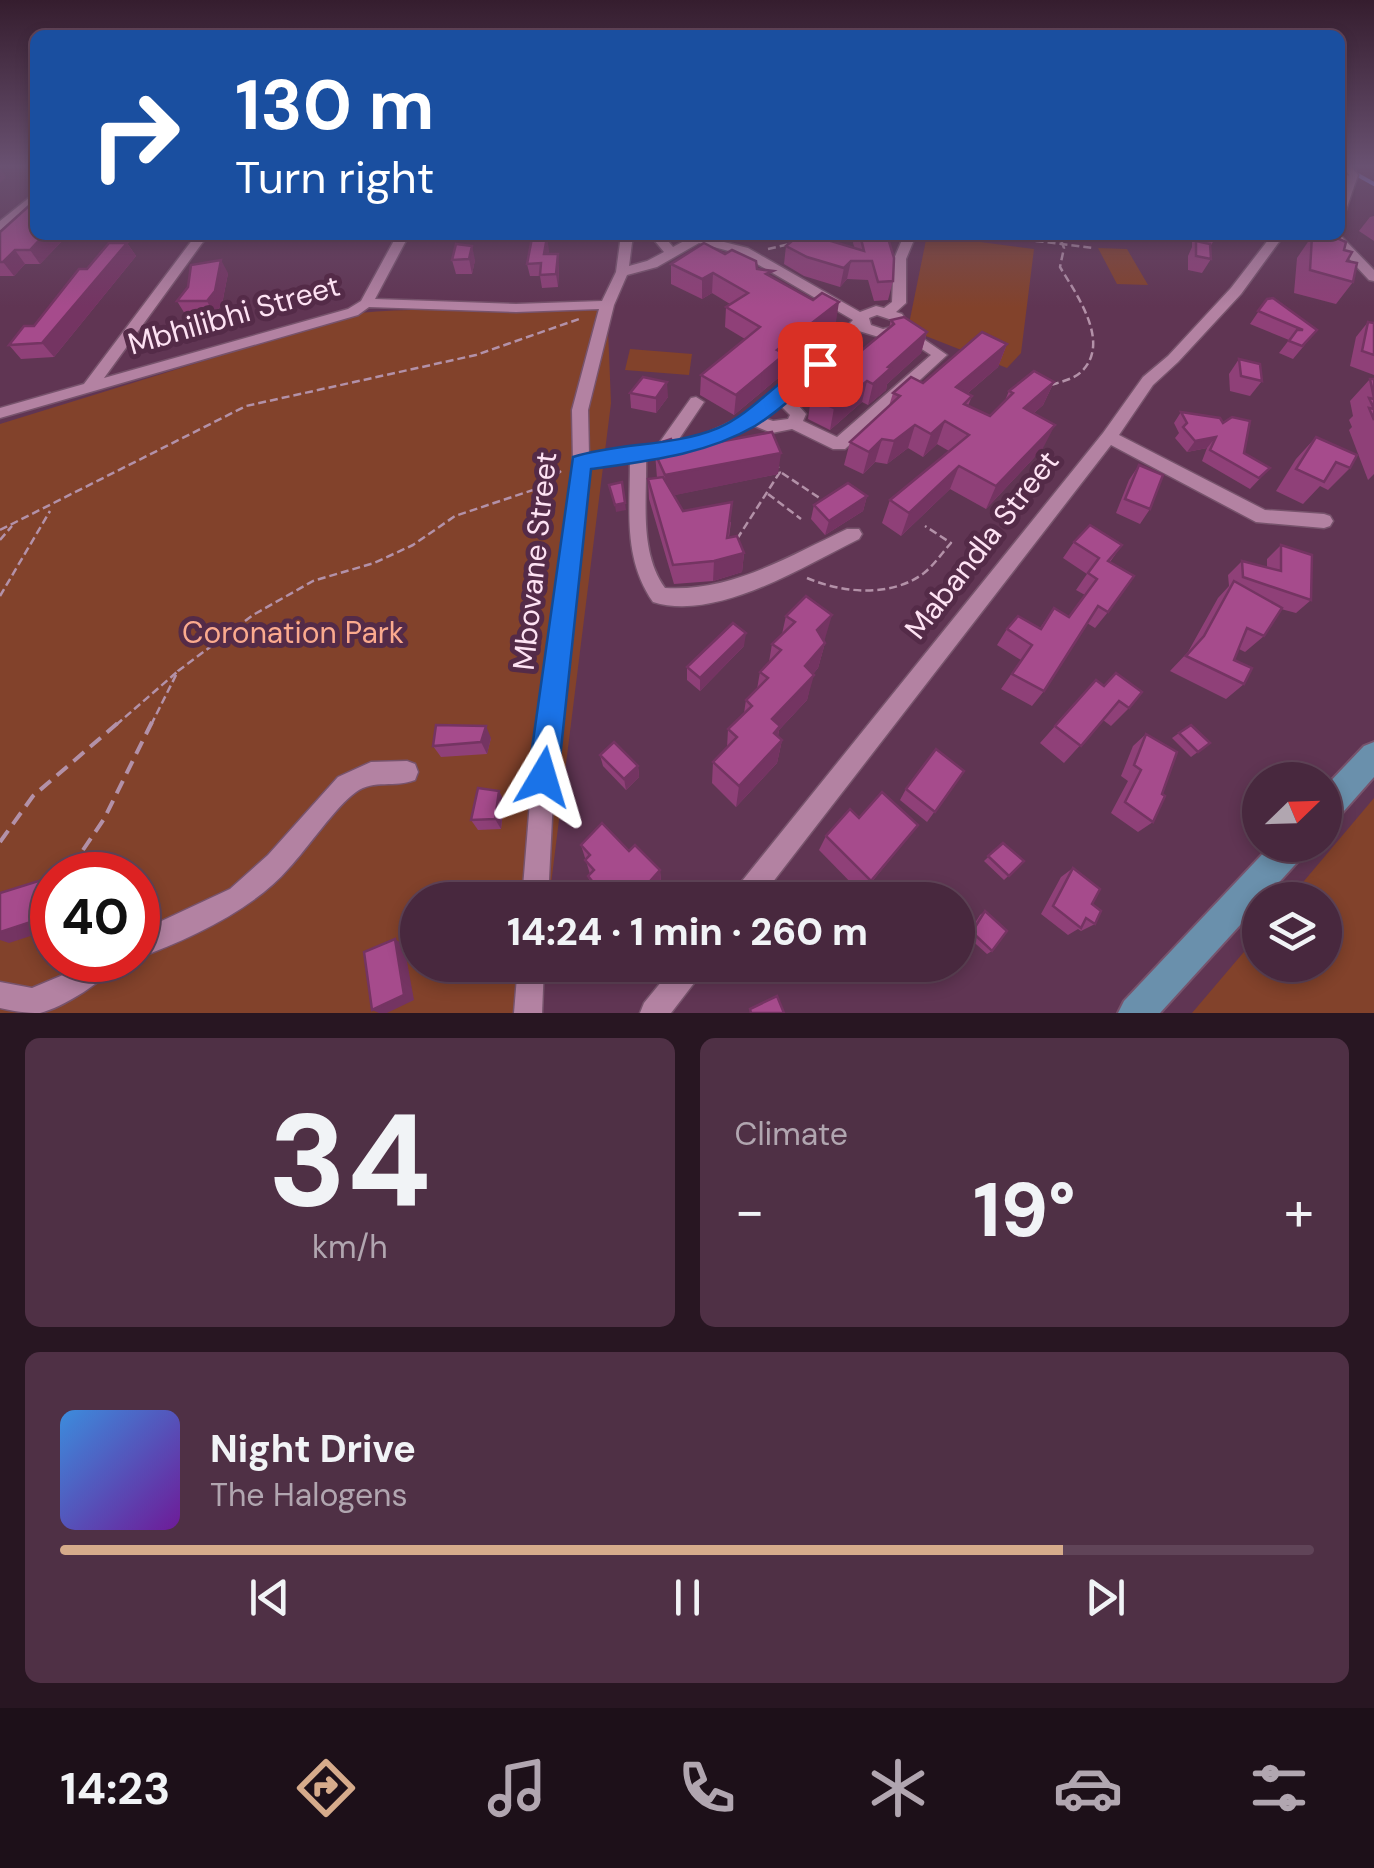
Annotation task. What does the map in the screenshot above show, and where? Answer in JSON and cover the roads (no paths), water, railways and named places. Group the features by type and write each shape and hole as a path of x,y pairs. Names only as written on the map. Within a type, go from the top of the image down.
{"main road":[{"path":"1342,791 1374,756"},
{"path":"1136,1013 1276,862"}],"street":[{"path":"90,386 198,240"},
{"path":"366,302 400,240"},
{"name":"Mbovane Street","path":"537,882 543,777 581,462 580,410 607,305 622,272 626,240"},
{"path":"661,240 674,254"},
{"path":"622,272 674,254 695,240"},
{"path":"709,240 755,256 862,319 864,328 888,334 899,328"},
{"path":"888,312 898,303 901,253 908,240"},
{"name":"Mabandla Street","path":"757,882 1109,437 1148,381 1173,360 1236,292 1274,240"},
{"path":"1338,240 1374,277"},
{"path":"888,243 901,253"},
{"path":"763,283 782,272"},
{"name":"Mbhilibhi Street","path":"0,413 353,312 366,302 516,308 607,305"},
{"path":"581,462 662,451 714,438 752,419 820,364 870,311 888,312 900,320 899,328"},
{"path":"752,419 788,425 839,445 940,354 899,328"},
{"path":"780,396 798,414 788,425"},
{"path":"662,451 696,402"},
{"path":"1109,437 1262,518 1324,521"},
{"path":"638,454 643,561 652,587 660,596 695,598 746,583 853,534"},
{"path":"160,935 238,898 277,864 346,786 371,773 406,772"},
{"path":"0,995 33,1002 75,982"},
{"path":"528,1013 530,982"},
{"path":"654,1013 679,982"}],"park label":[{"name":"Coronation Park","path":"293,633"}]}
